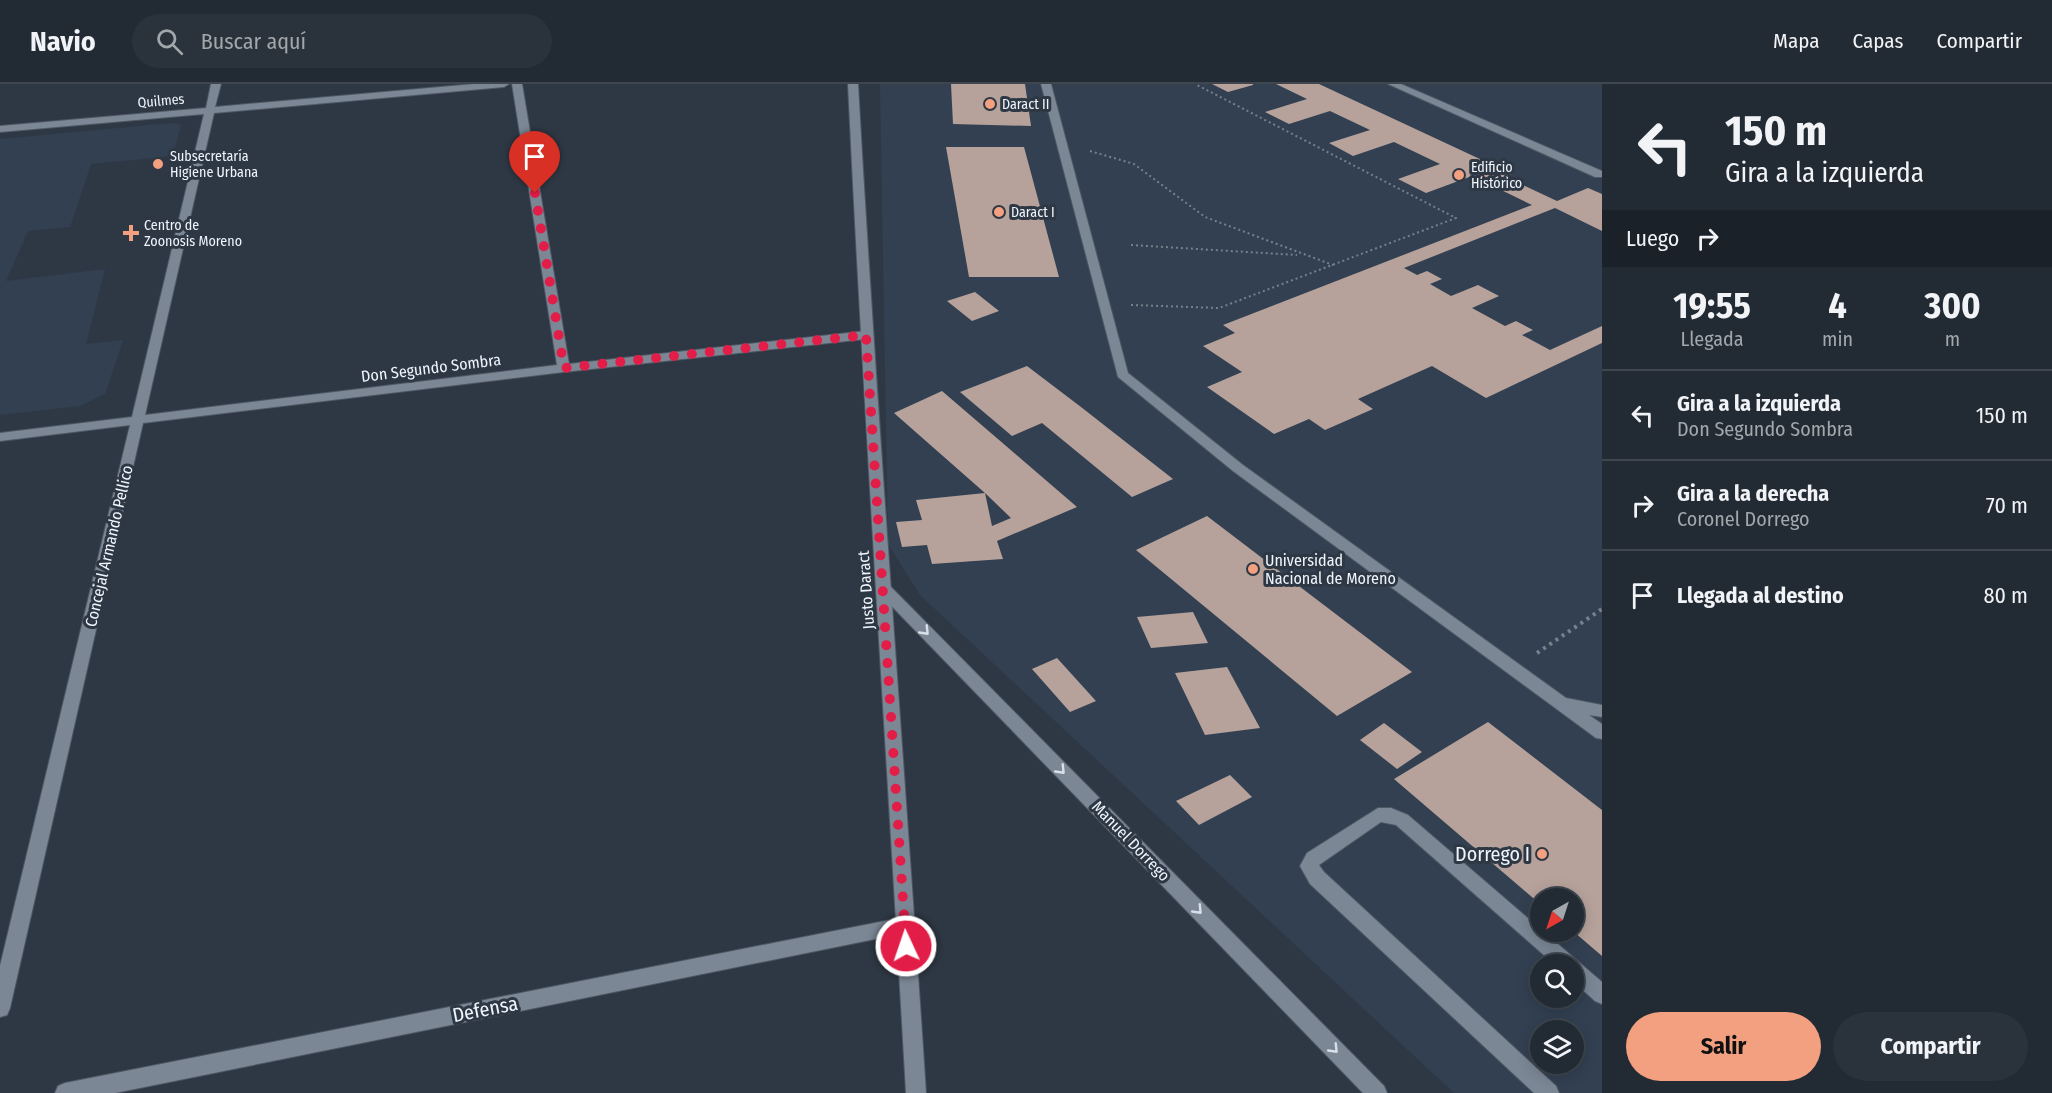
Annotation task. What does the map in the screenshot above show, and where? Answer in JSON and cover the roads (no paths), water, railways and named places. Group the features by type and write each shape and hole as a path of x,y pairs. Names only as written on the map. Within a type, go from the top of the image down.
{"street":[{"name":"Concejal Armando Pellico","path":"0,1008 216,84"},
{"name":"Quilmes","path":"0,129 504,84"},
{"path":"517,84 564,368"},
{"name":"Justo Daract","path":"853,84 866,335 916,1093"},
{"path":"1046,84 1122,374 1238,468 1602,733"},
{"path":"1393,84 1601,175"},
{"name":"Don Segundo Sombra","path":"0,437 564,368 866,335"},
{"name":"Manuel Dorrego","path":"884,589 1377,1093"},
{"path":"1561,703 1602,711"},
{"path":"1550,1093 1317,878 1309,866 1313,858 1378,815 1391,815 1402,820 1556,954"},
{"name":"Defensa","path":"65,1093 905,925"},
{"path":"1584,979 1602,995"}],"place":[{"name":"Daract II","path":"990,104"},
{"name":"Subsecretaría Higiene Urbana","path":"158,164"},
{"name":"Edificio Histórico","path":"1459,175"},
{"name":"Daract I","path":"999,212"},
{"name":"Centro de Zoonosis Moreno","path":"131,233"},
{"name":"Universidad Nacional de Moreno","path":"1253,569"},
{"name":"Dorrego I","path":"1542,854"}]}
